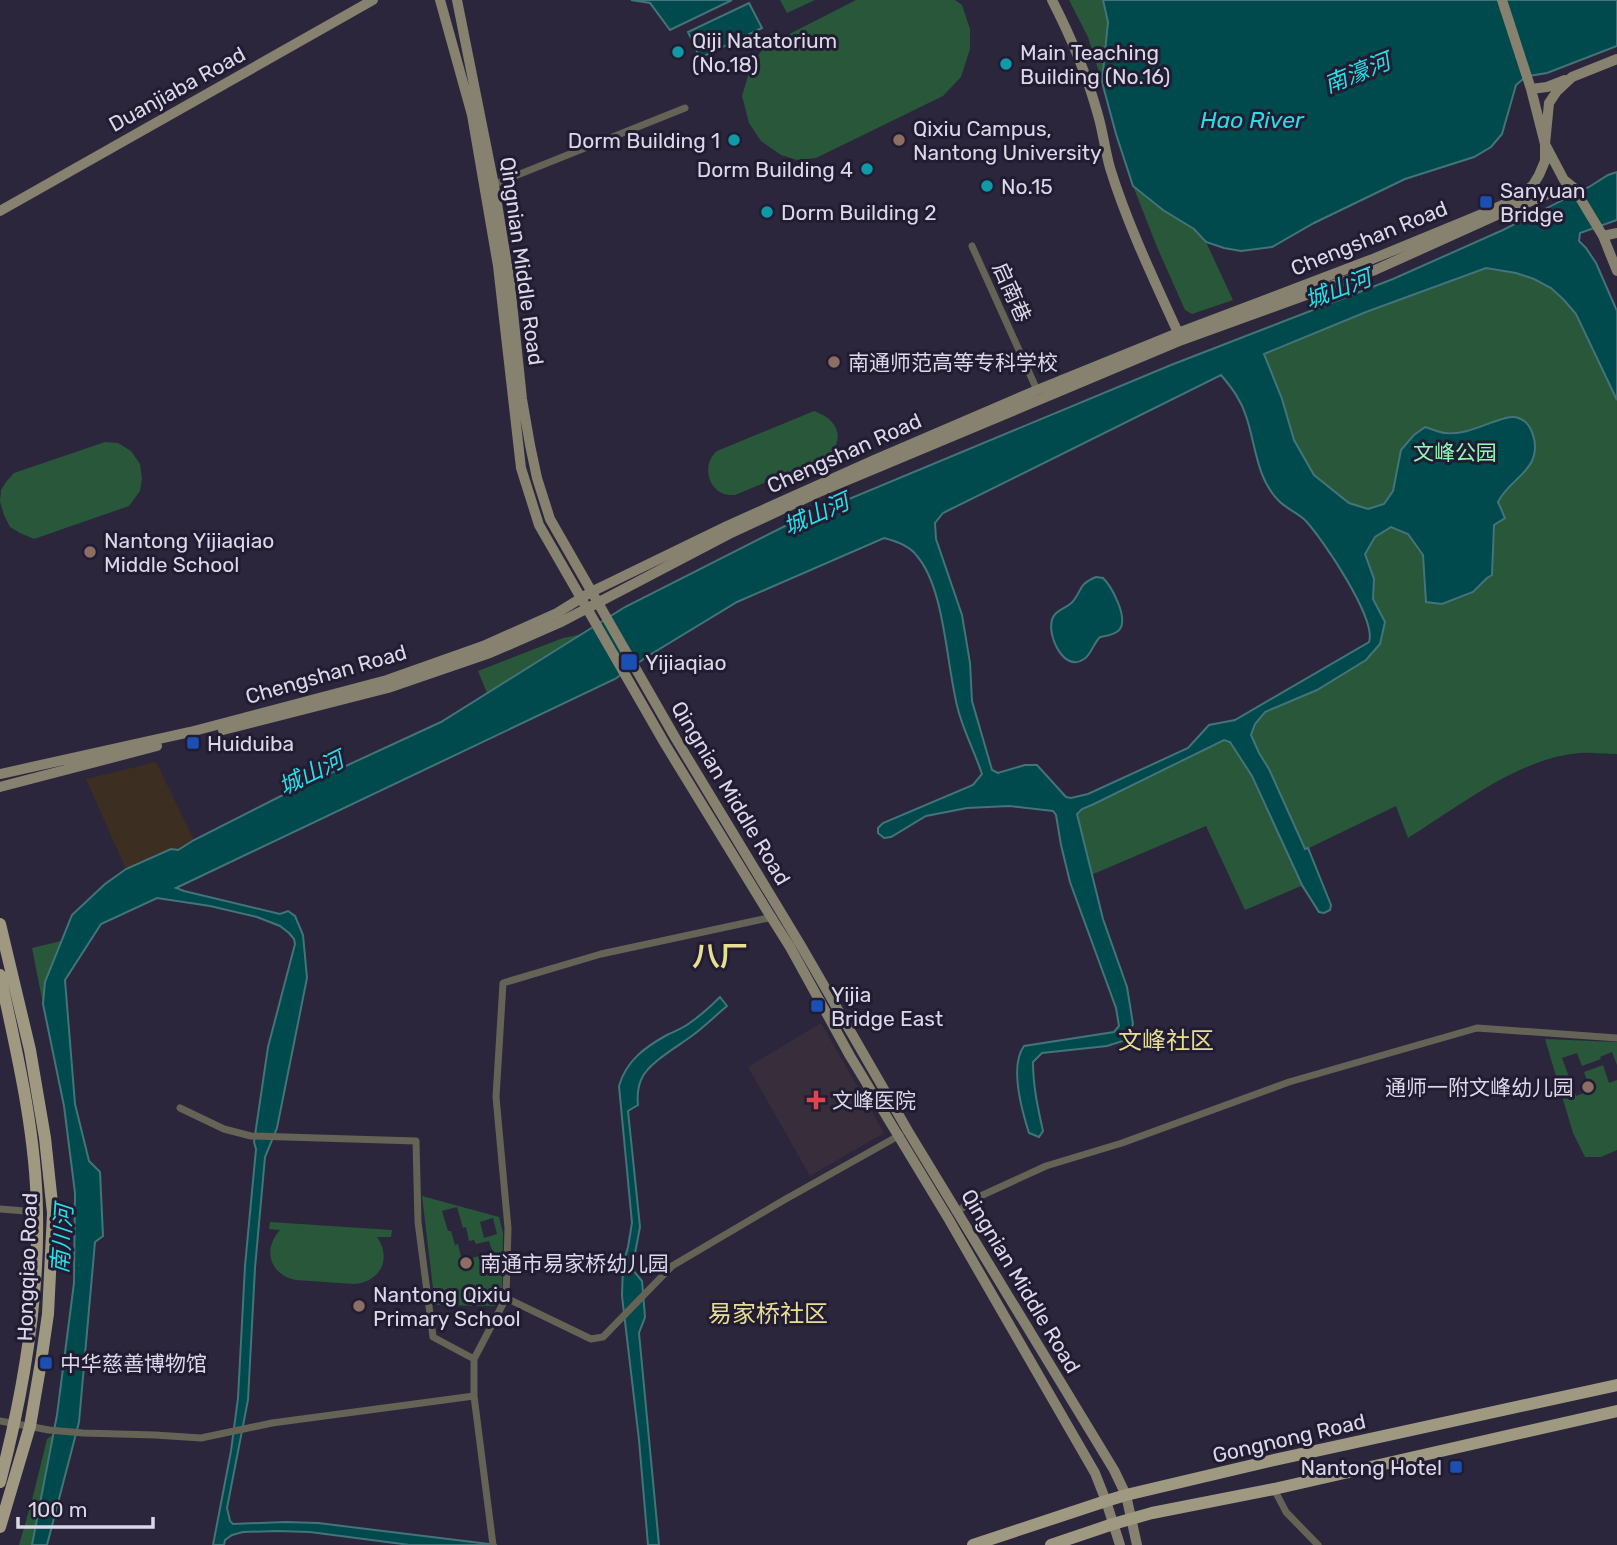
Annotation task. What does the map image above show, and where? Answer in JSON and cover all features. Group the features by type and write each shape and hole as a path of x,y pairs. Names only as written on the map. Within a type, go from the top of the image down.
{"main road":[{"name":"Duanjiaba Road","path":"0,211 373,0"},
{"name":"Qingnian Middle Road","path":"440,0 472,115 510,284 522,399 537,478 550,519 594,597 600,618 665,744 790,947 850,1056 957,1212 1114,1470 1126,1495 1137,1545"},
{"name":"Qingnian Middle Road","path":"457,0 489,186 522,468 539,525 584,603 600,618"},
{"path":"1052,0 1085,74 1110,167 1128,219 1180,337"},
{"path":"1502,0 1530,86 1545,144 1564,180 1575,189 1601,232 1617,271"},
{"name":"Chengshan Road","path":"594,597 817,493 1180,337 1518,198 1533,185 1545,161 1549,103 1557,91 1572,77 1617,59"},
{"path":"1530,86 1556,85 1572,77"},
{"name":"Chengshan Road","path":"0,787 388,688 490,653 559,623 594,597 727,526 887,454 1037,390 1180,337 1375,270 1520,205 1560,189 1575,189"},
{"path":"1601,232 1617,233"},
{"name":"Chengshan Road","path":"0,774 190,732 387,680 483,646 557,612 584,603"},
{"name":"Qingnian Middle Road","path":"631,674 683,751 782,915 1095,1473 1119,1545"},
{"name":"Hongqiao Road","path":"0,923 30,1050 45,1138 52,1213 48,1314 30,1426 0,1527"},
{"name":"Hongqiao Road","path":"0,975 32,1141 37,1212 33,1312 15,1423 0,1482"},
{"name":"Gongnong Road","path":"973,1545 1126,1495 1617,1385"},
{"path":"1051,1545 1131,1518 1274,1489 1617,1410"}],"street":[{"path":"489,186 685,108"},
{"name":"启南巷","path":"972,246 1037,390"},
{"path":"492,1541 474,1396 474,1359 506,1298 508,1228 496,1097 503,983 601,954 782,915"},
{"path":"957,1212 974,1199 1046,1166 1122,1143 1289,1082 1477,1028 1617,1038"},
{"path":"180,1108 224,1129 251,1136 416,1141 418,1222 433,1337 474,1359"},
{"path":"506,1298 591,1339 603,1337 672,1266 903,1134"},
{"path":"0,1209 37,1212"},
{"path":"0,1421 83,1433 201,1438 272,1423 474,1396"},
{"path":"1274,1489 1286,1512 1318,1545"}],"shaded area":[{"path":"156,762 194,840 178,850 170,849 126,869 86,779"},
{"name":"文峰医院","path":"821,1023 884,1133 810,1176 748,1067"}],"green space":[{"path":"780,0 815,0 787,13"},
{"path":"856,0 955,0 962,5 970,29 970,49 961,77 943,96 816,158 797,160 781,155 761,141 749,123 742,96 751,66 764,47"},
{"path":"1069,0 1103,0 1108,22 1102,82 1088,37"},
{"path":"1133,186 1163,210 1194,229 1206,242 1233,300 1192,314 1185,310"},
{"name":"文峰公园","path":"1486,268 1534,279 1551,288 1564,300 1576,314 1617,400 1617,754 1579,753 1534,764 1490,786 1408,838 1396,806 1309,848 1331,905 1330,910 1324,913 1319,912 1301,886 1245,910 1206,826 1091,875 1071,798 1088,794 1188,748 1209,725 1235,720 1369,643 1370,632 1365,617 1335,561 1305,521 1271,492 1261,472 1244,410 1221,374 1319,331"},
{"path":"814,411 828,418 836,428 837,440 831,455 735,495 724,494 713,486 708,468 717,451"},
{"path":"105,442 118,443 131,451 140,464 140,491 129,506 34,539 10,527 0,502 1,490 14,473"},
{"path":"583,634 487,693 478,671 563,638"},
{"path":"61,941 45,982 43,1004 32,948"},
{"name":"通师一附文峰幼儿园","path":"1545,1039 1617,1042 1617,1065 1612,1052 1582,1066 1577,1053 1562,1058 1576,1096 1591,1090 1584,1072 1603,1065 1609,1083 1617,1080 1617,1150 1601,1157 1585,1157 1573,1133"},
{"name":"南通市易家桥幼儿园","path":"422,1196 499,1217 503,1233 502,1293 494,1306 435,1305","holes":["457,1207 469,1241 474,1240 476,1244 489,1241 496,1264 494,1273 483,1272 479,1256 462,1261 458,1244 455,1245 451,1231 448,1231 442,1211","493,1218 497,1234 484,1238 480,1222"]},
{"path":"270,1222 392,1230 391,1237 377,1237 384,1253 377,1274 371,1279 354,1284 296,1280 280,1273 270,1253 274,1238 280,1230 269,1229"},
{"path":"54,1434 32,1545 19,1545 47,1439"}],"water":[{"path":"631,0 732,0 670,30 650,3"},
{"name":"Hao River","path":"1103,0 1617,0 1617,46 1547,73 1523,79 1516,85 1502,134 1491,147 1474,157 1405,179 1314,223 1272,247 1241,251 1206,242 1194,229 1163,210 1133,186 1102,82 1108,22"},
{"path":"749,3 762,28 700,58 688,32"},
{"name":"城山河","path":"1617,172 1617,220 1580,233 1579,241 1596,263 1617,311 1617,400 1576,314 1564,300 1551,288 1534,279 1486,268 1366,312 1264,354 1282,399 1294,440 1314,475 1349,503 1368,509 1384,504 1393,491 1401,450 1425,427 1444,433 1458,433 1514,417 1521,419 1530,428 1534,455 1529,467 1498,502 1505,518 1494,525 1492,575 1473,592 1442,604 1426,602 1423,555 1408,534 1391,527 1375,537 1365,554 1374,579 1373,599 1385,622 1380,644 1366,660 1317,690 1265,712 1255,724 1251,735 1305,849 1308,848 1331,905 1330,910 1319,912 1302,885 1252,776 1230,742 1224,740 1082,809 1077,814 1103,919 1127,987 1133,1024 1126,1040 1107,1046 1042,1053 1033,1062 1043,1131 1039,1137 1029,1133 1018,1089 1017,1065 1024,1046 1114,1032 1119,1026 1116,1008 1070,882 1053,811 1009,806 967,808 926,816 891,837 884,838 878,833 878,828 883,823 973,785 982,774 959,713 940,609 927,571 911,549 889,539 884,538 737,602 615,679 176,888 280,914 288,911 295,916 303,935 307,978 277,1128 265,1157 255,1268 248,1400 227,1508 230,1521 233,1524 318,1523 497,1545 410,1545 310,1532 277,1531 243,1532 232,1535 225,1540 224,1545 213,1545 238,1398 245,1266 256,1149 254,1142 268,1047 295,944 289,933 280,926 257,917 157,898 101,924 65,980 75,1104 89,1161 100,1172 103,1236 95,1242 79,1422 47,1545 32,1545 57,1415 74,1283 75,1193 64,1106 43,1004 45,982 72,915 105,884 126,869 171,849 178,850 283,795 441,722 625,607 789,524 1171,365 1393,279 1503,230","holes":["1221,375 1236,394 1244,410 1261,472 1271,492 1305,520 1335,560 1365,616 1369,642 1235,720 1209,725 1188,748 1088,794 1066,797 1037,765 1025,765 998,773 992,770 972,701 970,663 962,615 936,539 935,523 943,513"]},
{"path":"1096,577 1103,578 1111,588 1121,610 1122,624 1116,633 1100,637 1084,659 1070,661 1063,657 1054,641 1051,624 1053,617 1072,603 1084,585"},
{"path":"720,997 727,1006 645,1072 640,1084 638,1105 628,1111 640,1227 632,1269 642,1281 645,1317 639,1333 659,1545 648,1545 622,1296 623,1265 632,1223 619,1086 626,1069 637,1056 688,1024"}],"place":[{"name":"Qiji Natatorium (No.18)","path":"678,52"},
{"name":"Main Teaching Building (No.16)","path":"1006,64"},
{"name":"Dorm Building 1","path":"734,140"},
{"name":"Qixiu Campus, Nantong University","path":"899,140"},
{"name":"Dorm Building 4","path":"867,169"},
{"name":"No.15","path":"987,186"},
{"name":"Sanyuan Bridge","path":"1486,202"},
{"name":"Dorm Building 2","path":"767,212"},
{"name":"南通师范高等专科学校","path":"834,362"},
{"name":"Nantong Yijiaqiao Middle School","path":"90,552"},
{"name":"Yijiaqiao","path":"629,662"},
{"name":"Huiduiba","path":"193,743"},
{"name":"Yijia Bridge East","path":"817,1006"},
{"name":"通师一附文峰幼儿园","path":"1588,1087"},
{"name":"文峰医院","path":"816,1100"},
{"name":"南通市易家桥幼儿园","path":"466,1263"},
{"name":"Nantong Qixiu Primary School","path":"359,1306"},
{"name":"中华慈善博物馆","path":"46,1363"},
{"name":"Nantong Hotel","path":"1456,1467"}],"district":[{"name":"八厂","path":"720,956"},
{"name":"文峰社区","path":"1166,1041"},
{"name":"易家桥社区","path":"768,1314"}],"water label":[{"name":"南濠河","path":"1357,73"},
{"name":"南川河","path":"62,1239"}]}
